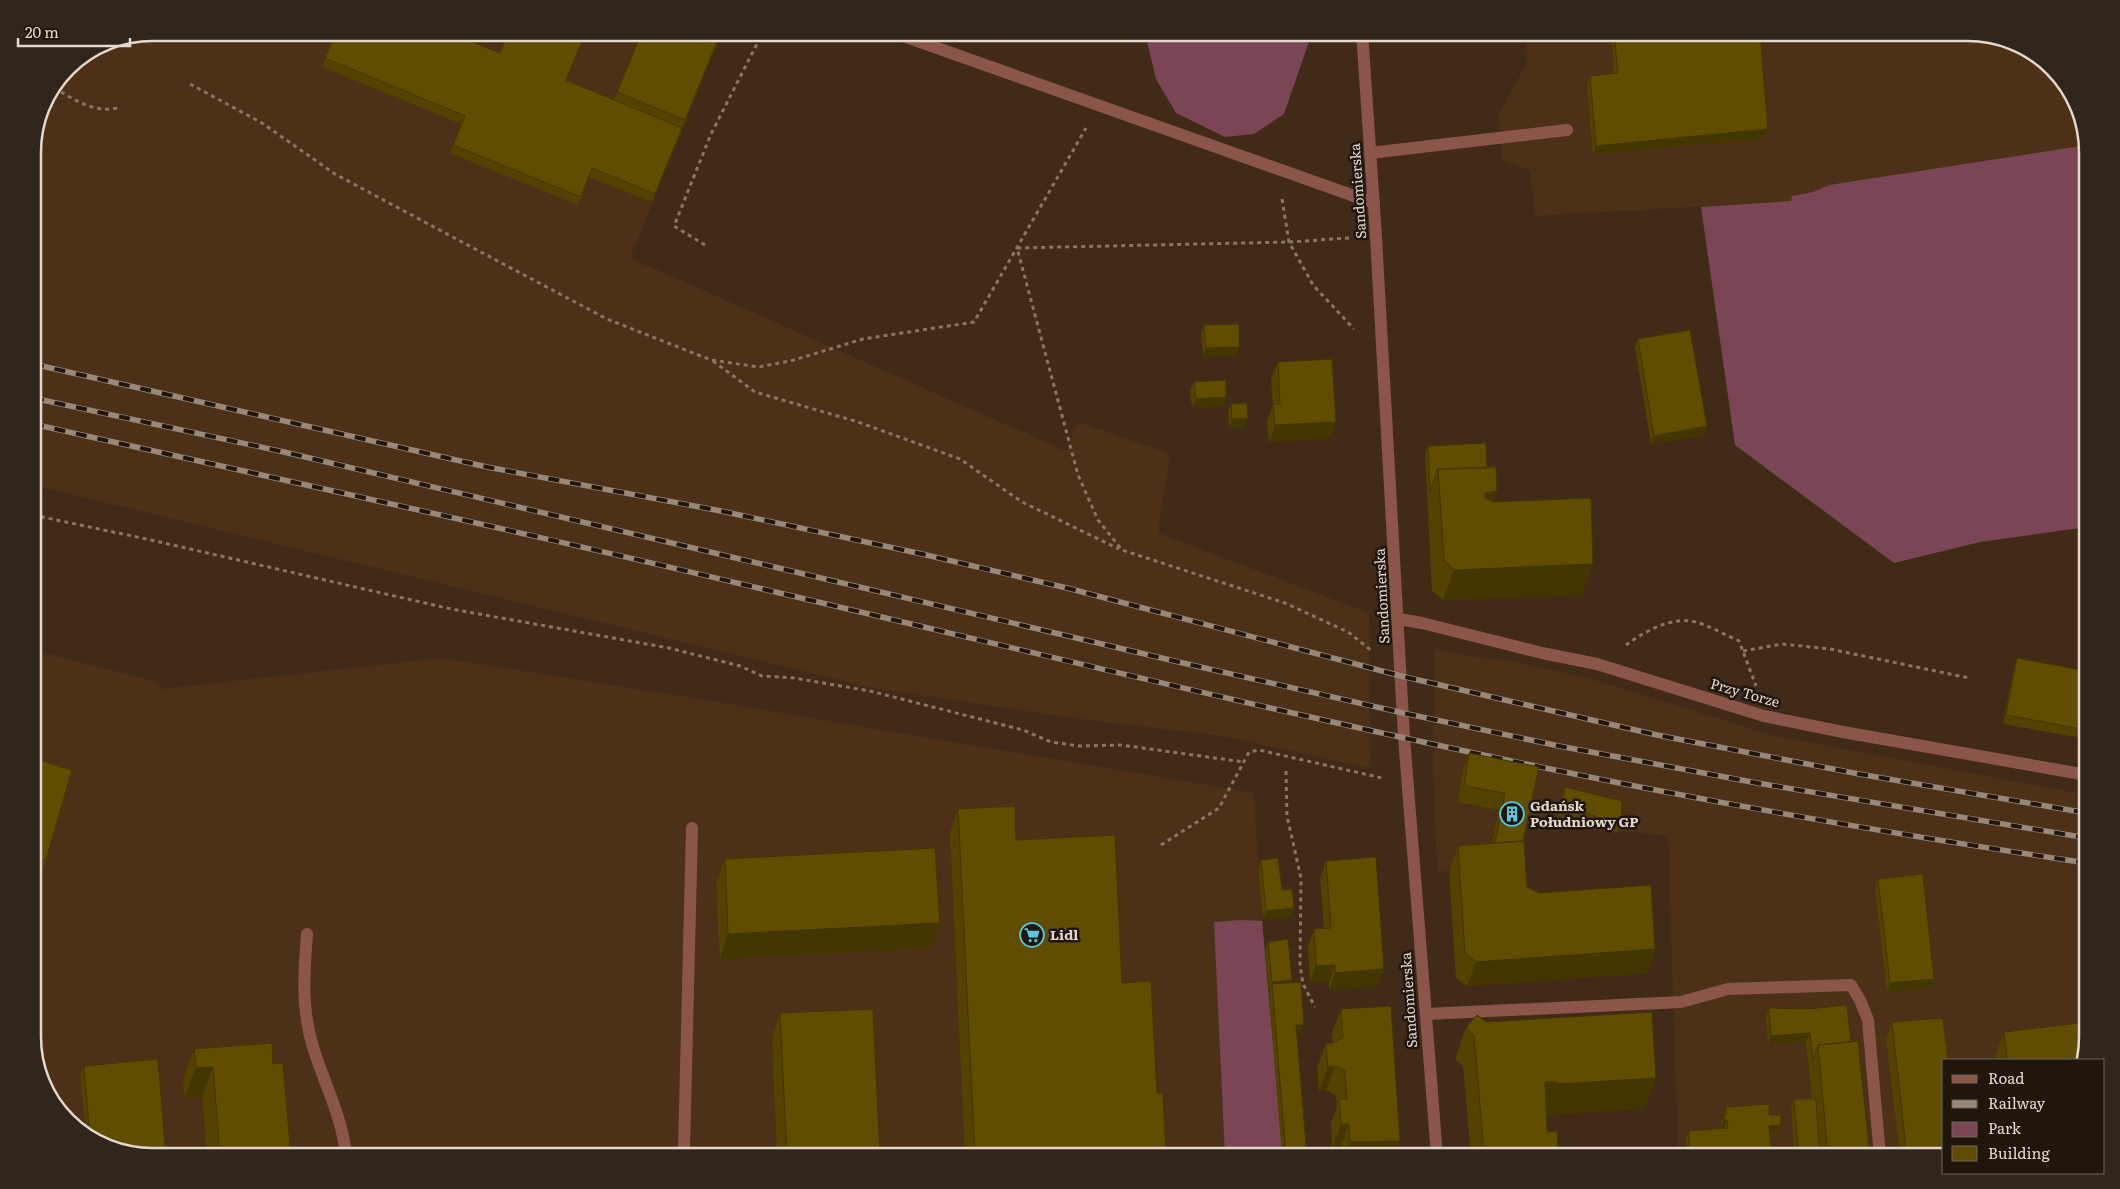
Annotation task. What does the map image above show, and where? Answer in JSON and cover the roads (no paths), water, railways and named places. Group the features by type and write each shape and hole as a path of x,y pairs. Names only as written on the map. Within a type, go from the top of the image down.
{"street":[{"path":"917,41 1374,203"},
{"name":"Sandomierska","path":"1363,41 1399,619 1404,737 1436,1148"},
{"path":"1370,153 1567,130"},
{"name":"Przy Torze","path":"1399,619 1422,622 1542,653 1598,664 1764,716 1843,732 2079,774"},
{"path":"684,1148 692,828"},
{"path":"307,934 303,996 312,1046 344,1140 345,1148"},
{"path":"1426,1014 1681,1002 1728,989 1851,985 1860,1000 1868,1020 1879,1148"}],"railway":[{"path":"41,366 487,467 721,511 922,554 1071,589 1401,676 1657,735 1859,774 2079,812"},
{"path":"41,400 284,452 1403,713 1559,746 1757,783 2079,837"},
{"path":"41,426 574,545 1139,678 1429,743 1736,805 1876,830 2079,862"}],"place":[{"name":"Gdańsk Południowy GP","path":"1512,814"},
{"name":"Lidl","path":"1032,935"}]}
